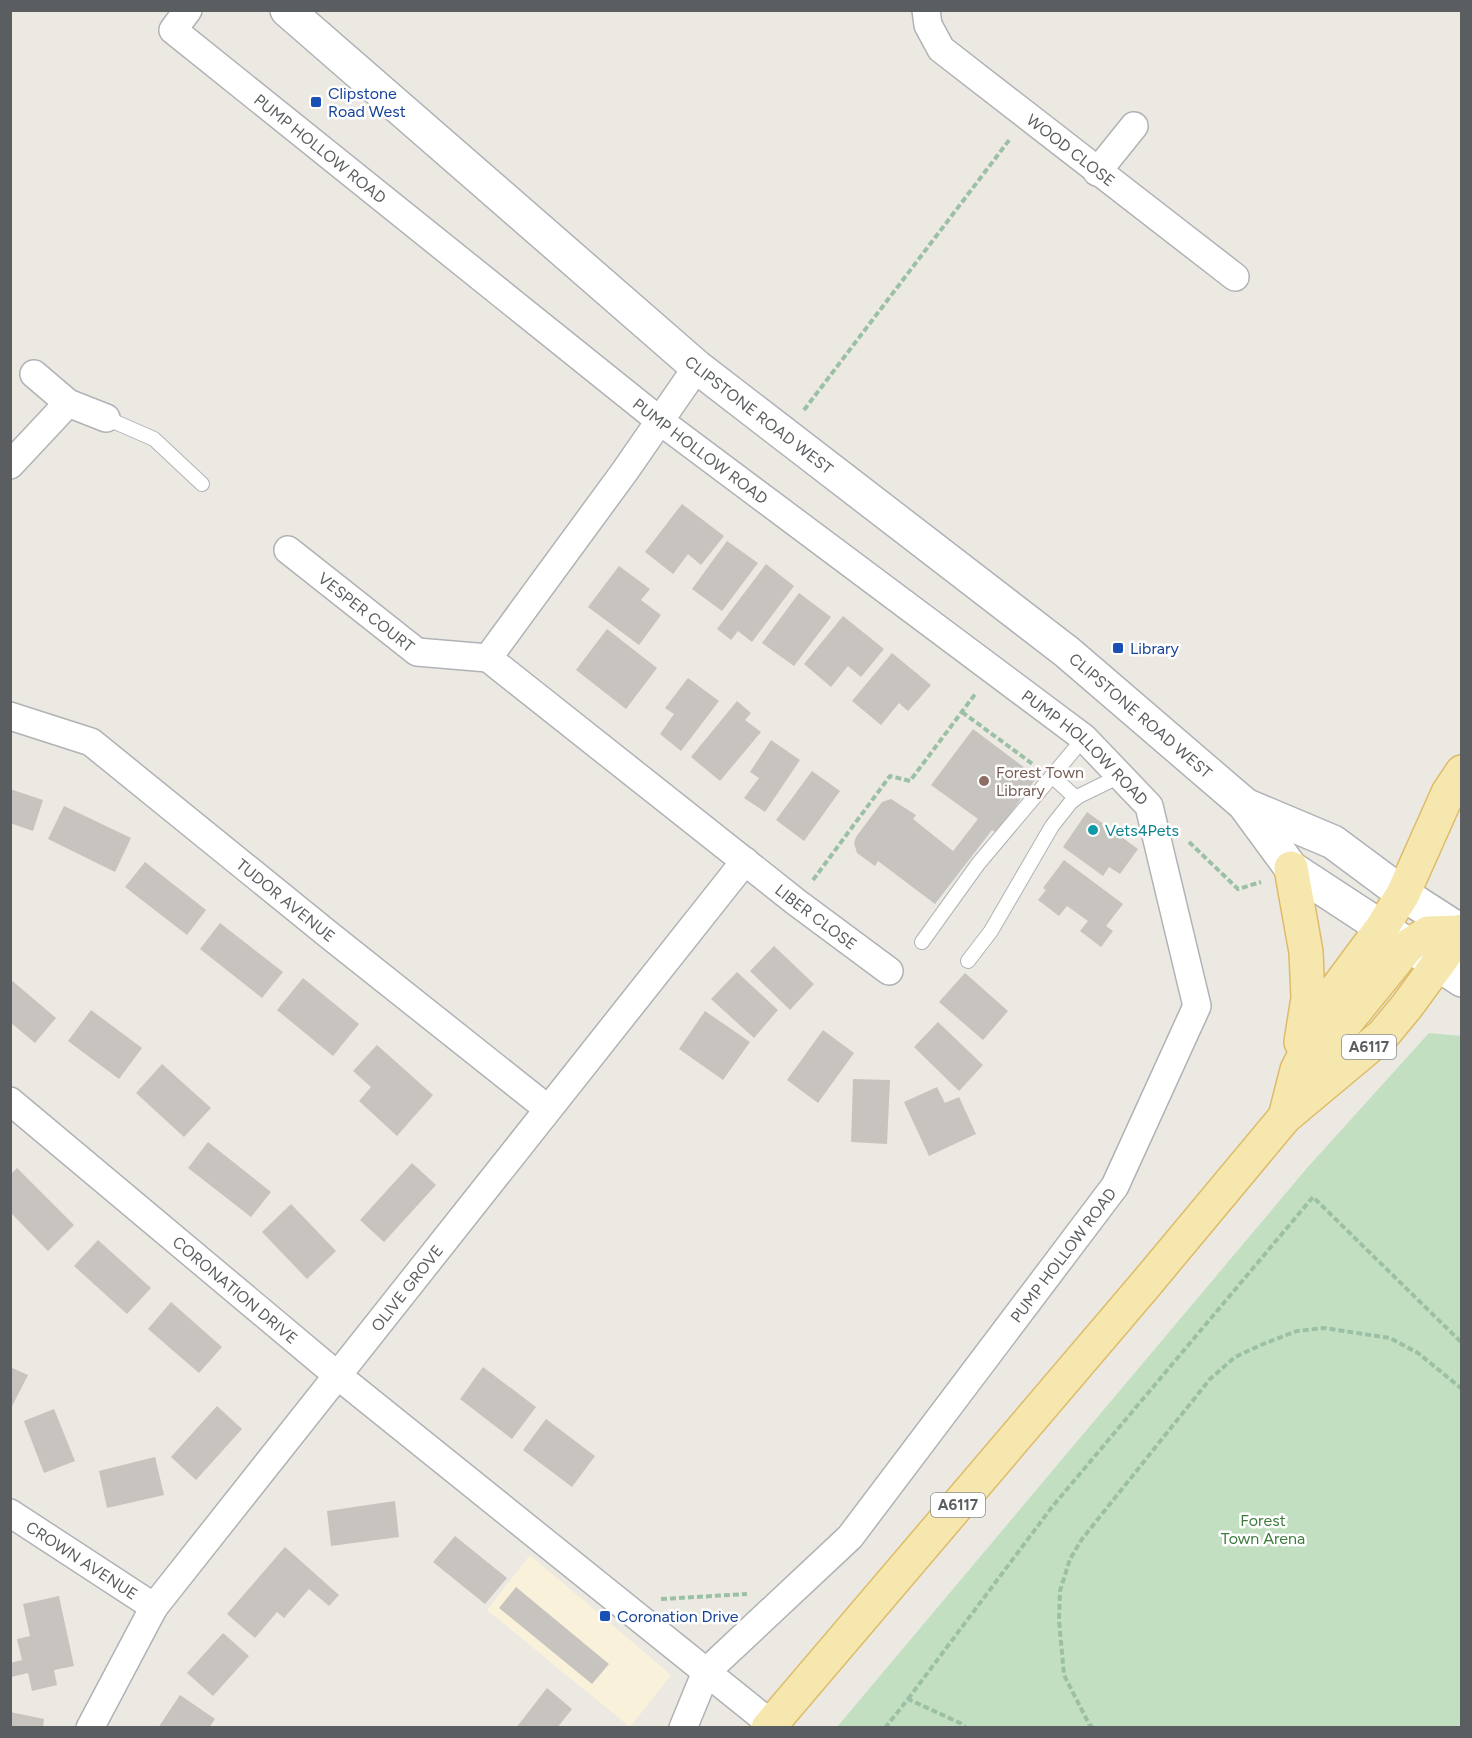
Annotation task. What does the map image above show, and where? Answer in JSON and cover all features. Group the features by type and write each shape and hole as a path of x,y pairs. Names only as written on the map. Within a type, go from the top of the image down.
{"main road":[{"name":"CLIPSTONE ROAD WEST","path":"287,10 697,367 1067,652 1244,804 1333,842 1403,894 1461,932"},
{"name":"A6117","path":"1285,1117 1297,1070 1338,987 1381,929 1403,894 1448,793 1461,772"},
{"name":"CLIPSTONE ROAD WEST","path":"1244,804 1279,874 1381,929 1450,972"},
{"path":"1279,874 1306,952 1308,998 1297,1070"},
{"name":"A6117","path":"770,1726 1146,1285 1285,1117 1383,1035 1450,972 1461,932"},
{"path":"1297,1070 1334,1037 1408,946 1428,933 1461,932"}],"street":[{"name":"PUMP HOLLOW ROAD","path":"188,10 173,30 660,421 1084,738 1149,806 1197,1006 1115,1186 850,1538 706,1672 683,1728"},
{"name":"WOOD CLOSE","path":"926,10 928,25 940,49 1235,277"},
{"path":"1097,172 1134,126"},
{"path":"488,658 625,471 697,367"},
{"path":"34,374 68,403 106,418"},
{"path":"10,465 68,403"},
{"name":"VESPER COURT","path":"288,550 417,652 488,658"},
{"name":"LIBER CLOSE","path":"488,658 796,902 889,972"},
{"name":"TUDOR AVENUE","path":"10,716 91,742 548,1109"},
{"name":"OLIVE GROVE","path":"90,1728 154,1607 745,861"},
{"name":"CORONATION DRIVE","path":"10,1101 337,1376 619,1601 770,1726"},
{"name":"CROWN AVENUE","path":"10,1513 154,1607"}],"lane":[{"path":"106,418 154,439 202,484"},
{"path":"922,942 978,864 1084,738"},
{"path":"1052,776 1076,798"},
{"path":"968,961 991,931 1052,826 1076,798 1120,776"}],"path":[{"path":"785,435 1027,117"},
{"path":"796,902 890,776 910,781 992,671"},
{"path":"962,712 1034,765"},
{"path":"1156,837 1178,831 1238,889 1279,874"},
{"path":"885,1728 1052,1507 1313,1197 1461,1343"},
{"path":"1093,1728 1064,1675 1060,1643 1060,1591 1070,1559 1082,1539 1210,1379 1235,1357 1263,1344 1297,1331 1324,1328 1390,1338 1418,1353 1461,1389"},
{"path":"619,1601 793,1591"},
{"path":"908,1699 966,1728"}],"shaded area":[{"path":"530,1555 671,1675 630,1727 487,1610"}],"green space":[{"name":"Forest Town Arena","path":"1429,1033 1462,1036 1461,1727 837,1727 1307,1168"}],"building":[{"path":"682,504 724,536 701,565 688,554 673,574 645,552"},
{"path":"727,541 758,563 722,611 692,589"},
{"path":"766,564 794,586 752,642 738,631 731,640 717,629"},
{"path":"619,566 650,589 641,600 661,615 639,645 588,607"},
{"path":"799,593 831,617 794,666 762,643"},
{"path":"843,616 884,649 861,677 848,666 831,687 804,664"},
{"path":"607,629 657,668 626,709 576,670"},
{"path":"892,653 931,685 908,711 899,703 881,725 852,701"},
{"path":"688,678 719,701 681,751 660,734 674,714 665,708"},
{"path":"737,701 751,713 745,720 761,732 720,781 691,757"},
{"path":"973,729 1037,777 996,833 992,830 935,904 878,861 875,866 857,853 854,843 882,802 891,799 916,815 913,819 953,851 978,819 931,785"},
{"path":"771,740 800,760 765,812 744,798 759,778 750,772"},
{"path":"812,771 840,791 804,841 776,820"},
{"path":"10,789 43,800 33,831 10,823"},
{"path":"64,806 131,838 115,872 48,839"},
{"name":"Vets4Pets","path":"1087,812 1138,849 1120,874 1109,867 1103,876 1063,847"},
{"path":"1064,860 1123,904 1106,926 1113,931 1101,947 1080,931 1088,921 1067,906 1059,916 1038,900 1046,890 1043,888"},
{"path":"145,862 206,910 187,935 125,887"},
{"path":"220,923 283,972 262,998 200,949"},
{"path":"774,946 814,984 790,1010 750,971"},
{"path":"737,972 778,1010 754,1038 711,999"},
{"path":"965,973 1008,1011 983,1040 939,1002"},
{"path":"303,978 359,1024 333,1056 277,1010"},
{"path":"10,979 56,1018 35,1043 10,1022"},
{"path":"91,1010 142,1048 119,1079 68,1041"},
{"path":"705,1011 750,1042 723,1080 679,1049"},
{"path":"938,1022 983,1065 959,1091 914,1047"},
{"path":"823,1030 854,1053 818,1103 787,1080"},
{"path":"377,1045 433,1095 397,1136 359,1101 371,1087 353,1071"},
{"path":"162,1064 211,1108 184,1137 136,1093"},
{"path":"853,1079 890,1080 887,1144 851,1142"},
{"path":"937,1087 945,1103 959,1097 976,1134 929,1156 904,1102"},
{"path":"208,1142 271,1192 251,1217 188,1168"},
{"path":"412,1163 436,1185 384,1242 360,1220"},
{"path":"17,1168 74,1225 48,1251 10,1212 10,1175"},
{"path":"291,1204 336,1251 307,1279 262,1232"},
{"path":"98,1240 151,1288 127,1314 74,1266"},
{"path":"171,1302 222,1347 199,1373 148,1329"},
{"path":"10,1367 28,1375 10,1410"},
{"path":"483,1367 536,1407 512,1439 460,1399"},
{"path":"217,1406 242,1429 196,1480 171,1457"},
{"path":"54,1409 75,1461 44,1473 24,1421"},
{"path":"546,1419 595,1456 572,1487 523,1450"},
{"path":"155,1457 164,1495 107,1508 99,1471"},
{"path":"395,1501 399,1537 331,1546 327,1511"},
{"path":"455,1536 507,1578 485,1604 433,1562"},
{"path":"285,1547 339,1595 329,1606 309,1589 284,1618 277,1612 255,1638 227,1614"},
{"path":"516,1587 609,1664 592,1684 499,1608"},
{"path":"59,1596 74,1666 54,1670 57,1685 32,1691 28,1673 11,1677 10,1675 10,1663 22,1660 17,1639 30,1636 23,1604"},
{"path":"223,1633 249,1656 213,1696 187,1673"},
{"path":"547,1688 572,1709 557,1728 516,1728"},
{"path":"180,1695 215,1719 209,1728 158,1728"},
{"path":"10,1712 44,1719 43,1728 10,1728"}],"place":[{"name":"Clipstone Road West","path":"316,102"},
{"name":"Library","path":"1118,648"},
{"name":"Forest Town Library","path":"984,781"},
{"name":"Vets4Pets","path":"1093,830"},
{"name":"Coronation Drive","path":"605,1616"}]}
